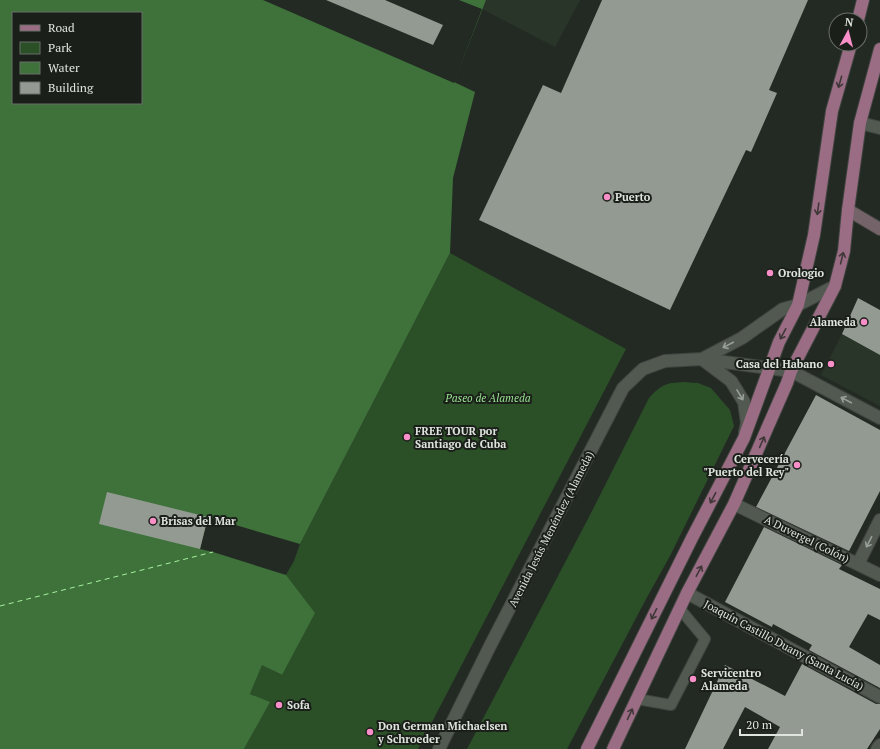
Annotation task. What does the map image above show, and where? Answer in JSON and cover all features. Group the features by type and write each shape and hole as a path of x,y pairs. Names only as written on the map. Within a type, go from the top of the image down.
{"main road":[{"path":"860,12 863,0"},
{"path":"614,749 687,593 734,504 791,371 835,286 844,251 860,123 880,49"},
{"path":"586,749 744,438 779,342 798,305 814,235 832,111 849,52"},
{"path":"848,210 880,229"}],"street":[{"path":"860,123 880,128"},
{"name":"Avenida Jesús Menéndez (Alameda)","path":"702,359 742,338 783,309 798,305 835,286"},
{"name":"Avenida Jesús Menéndez (Alameda)","path":"439,749 490,646 623,388 644,369 665,361 702,359 791,371"},
{"path":"702,359 731,381 744,402 747,423 744,438"},
{"path":"791,371 880,418"},
{"name":"A Duvergel (Colón)","path":"734,504 880,575"},
{"path":"858,564 880,520"},
{"name":"Joaquín Castillo Duany (Santa Lucía)","path":"687,593 880,697"},
{"path":"877,749 880,745"}],"lane":[{"path":"637,699 671,705 705,639 680,609"}],"shaded area":[{"path":"486,0 580,0 555,47 482,9"},
{"path":"842,334 880,355 880,406 821,375"}],"green space":[{"name":"Paseo de Alameda","path":"450,253 626,349 418,749 244,749 269,703 250,694 262,664 281,675 286,575 294,561 300,544"},
{"path":"672,383 698,383 711,388 730,410 734,426 670,556 567,749 467,749 590,515 649,398 657,390 664,386"}],"water":[{"path":"0,0 486,0 454,82 475,92 453,178 450,253 300,544 294,561 286,575 315,613 282,675 262,665 250,694 270,702 244,749 0,749"}],"pier":[{"path":"263,0 459,0 482,9 454,83"},
{"path":"208,517 300,544 294,561 286,575 200,549"}],"building":[{"path":"326,0 385,0 443,25 433,45"},
{"path":"602,0 808,0 769,90 777,93 751,152 746,150 670,310 479,220 543,85 561,93"},
{"name":"Alameda","path":"858,298 880,310 880,355 842,334"},
{"path":"816,395 880,430 880,491 849,551 756,507"},
{"name":"Brisas del Mar","path":"107,492 208,517 200,549 99,524"},
{"path":"764,527 842,565 839,569 880,589 880,620 868,614 849,647 880,665 880,688 809,650 812,645 773,624 772,627 725,602"},
{"path":"802,664 876,704 880,704 880,729 867,749 768,749 780,727 745,707 723,749 685,749 725,665 785,696"}],"ferry route":[{"path":"0,606 213,552"}],"place":[{"name":"Puerto","path":"607,197"},
{"name":"Orologio","path":"770,273"},
{"name":"Alameda","path":"864,322"},
{"name":"Casa del Habano","path":"831,364"},
{"name":"FREE TOUR por Santiago de Cuba","path":"407,437"},
{"name":"Cervecería \"Puerto del Rey\"","path":"797,465"},
{"name":"Brisas del Mar","path":"153,521"},
{"name":"Servicentro Alameda","path":"693,679"},
{"name":"Sofa","path":"279,705"},
{"name":"Don German Michaelsen y Schroeder","path":"370,732"}]}
